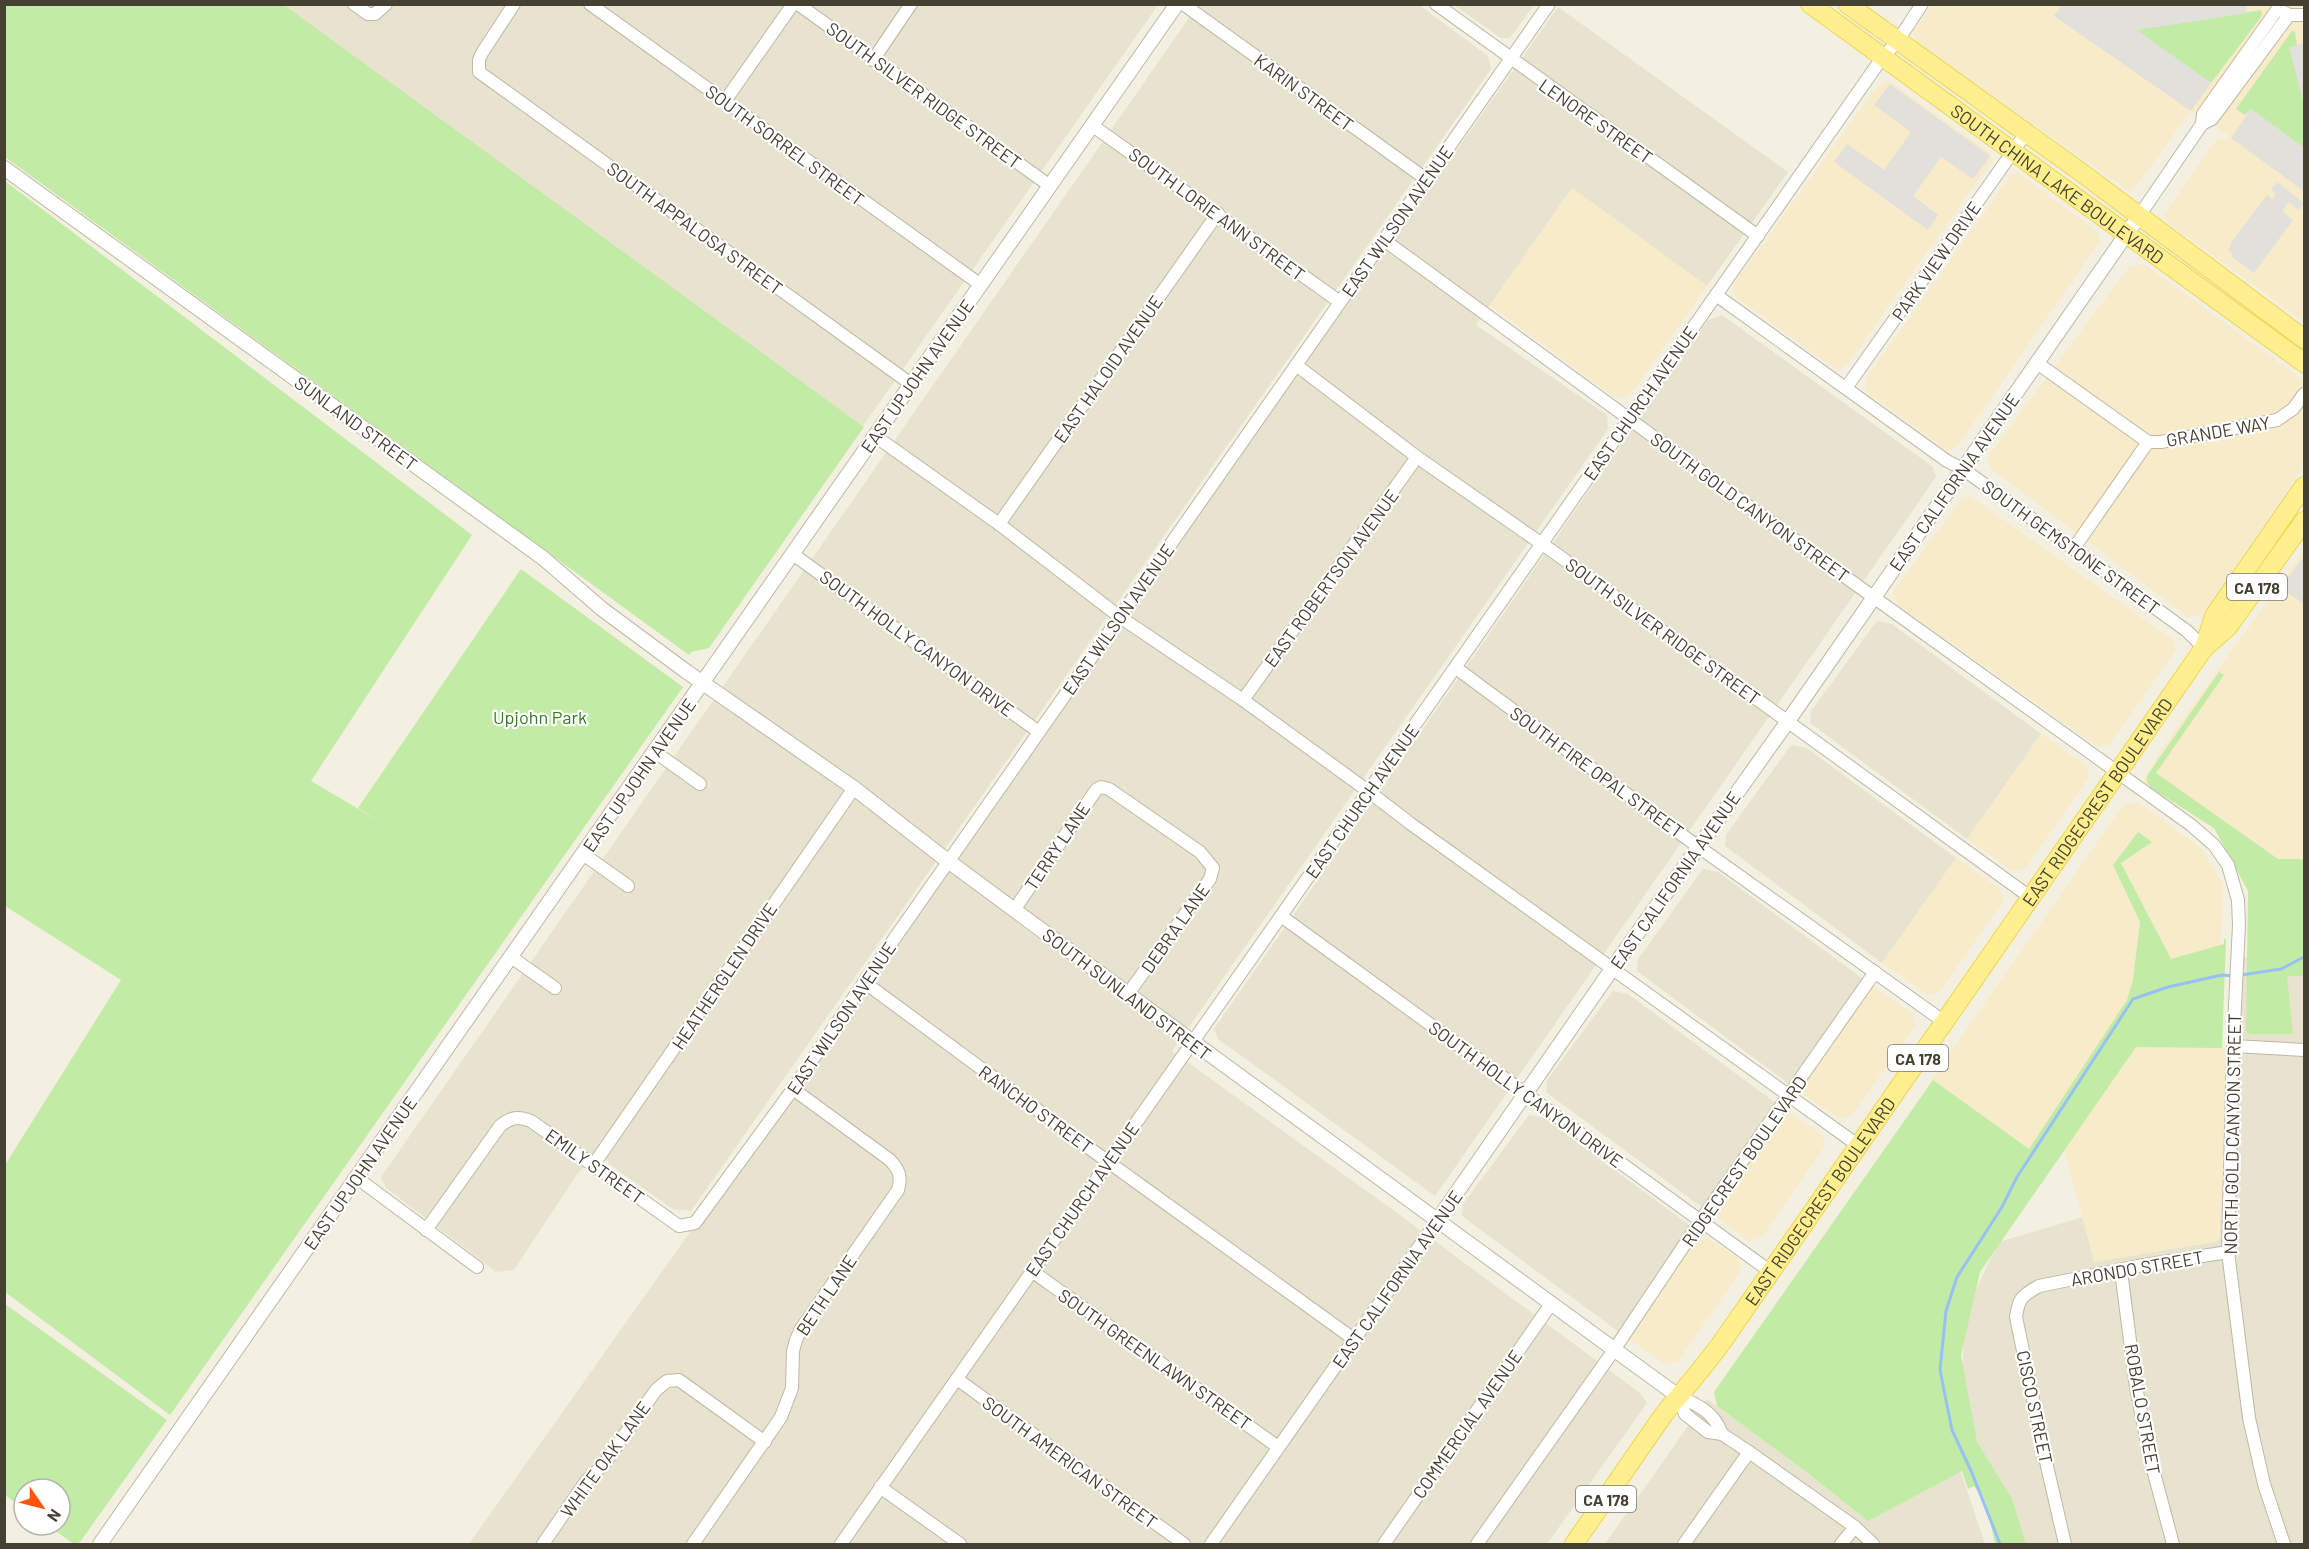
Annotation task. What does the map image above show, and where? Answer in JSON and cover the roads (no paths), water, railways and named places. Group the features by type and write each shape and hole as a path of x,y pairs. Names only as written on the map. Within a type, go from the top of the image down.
{"main road":[{"name":"SOUTH CHINA LAKE BOULEVARD","path":"1810,4 2304,363"},
{"name":"SOUTH CHINA LAKE BOULEVARD","path":"1847,4 2304,339"},
{"name":"EAST RIDGECREST BOULEVARD","path":"2204,648 2214,616 2304,486"},
{"name":"EAST RIDGECREST BOULEVARD","path":"1574,1545 1678,1396 1691,1384 1771,1272 2204,648 2228,627 2304,521"}],"street":[{"path":"354,4 368,14 375,14 386,4"},
{"name":"SOUTH APPALOSA STREET","path":"514,4 478,60 479,72 911,384"},
{"name":"SOUTH SORREL STREET","path":"590,4 981,285"},
{"path":"725,101 793,4"},
{"name":"SOUTH SILVER RIDGE STREET","path":"798,4 1050,186"},
{"path":"873,60 911,4"},
{"name":"EAST UPJOHN AVENUE","path":"100,1545 1177,4"},
{"name":"KARIN STREET","path":"1183,4 1426,179"},
{"name":"LENORE STREET","path":"1436,4 1758,236"},
{"name":"EAST WILSON AVENUE","path":"683,1227 695,1223 793,1089 864,982 1426,179 1512,60 1549,4"},
{"name":"EAST CHURCH AVENUE","path":"841,1545 1882,57 1897,42 1922,4"},
{"path":"2139,216 2202,124 2203,114 2282,9 2304,15"},
{"name":"SOUTH LORIE ANN STREET","path":"1093,126 1340,302"},
{"name":"PARK VIEW DRIVE","path":"1846,388 2026,134"},
{"name":"SUNLAND STREET","path":"4,168 543,558 602,609 703,684"},
{"name":"EAST HALOID AVENUE","path":"999,524 1218,213"},
{"name":"EAST CALIFORNIA AVENUE","path":"1211,1545 1612,969 1788,722 2139,216"},
{"name":"SOUTH GOLD CANYON STREET","path":"1384,240 2117,772"},
{"name":"SOUTH GEMSTONE STREET","path":"1716,295 1950,463 1964,469 2074,548 2187,632 2204,648"},
{"name":"GRANDE WAY","path":"2037,363 2148,442 2161,442 2277,420 2294,409 2304,393"},
{"name":"SOUTH SILVER RIDGE STREET","path":"1296,364 1418,457 2030,897"},
{"path":"875,436 999,524 1120,617 1243,700 1368,790 1411,824 1859,1146"},
{"path":"2074,548 2148,442"},
{"name":"EAST ROBERTSON AVENUE","path":"1243,700 1418,457"},
{"name":"SOUTH HOLLY CANYON DRIVE","path":"794,555 1039,732"},
{"name":"SOUTH FIRE OPAL STREET","path":"1456,668 1943,1021"},
{"name":"SOUTH SUNLAND STREET","path":"703,684 854,788 949,862 1551,1304"},
{"path":"655,752 700,784"},
{"name":"NORTH GOLD CANYON STREET","path":"2117,772 2191,825 2214,845 2228,865 2236,888 2239,925 2233,1046 2228,1252 2249,1418 2264,1484 2284,1545"},
{"name":"DEBRA LANE","path":"1104,787 1200,852 1213,868 1210,879 1128,994"},
{"name":"TERRY LANE","path":"1014,910 1096,790 1104,787"},
{"name":"HEATHERGLEN DRIVE","path":"594,1164 854,788"},
{"path":"583,854 628,886"},
{"name":"SOUTH HOLLY CANYON DRIVE","path":"1281,916 1771,1272"},
{"path":"511,957 555,988"},
{"name":"RIDGECREST BOULEVARD","path":"1477,1545 1875,972"},
{"name":"RANCHO STREET","path":"864,982 1107,1162 1354,1340"},
{"path":"2233,1046 2304,1050"},
{"name":"BETH LANE","path":"693,1545 765,1442 790,1400 795,1340 801,1329 898,1190 901,1180 900,1174 890,1160 793,1089"},
{"name":"EMILY STREET","path":"426,1230 500,1125 520,1117 531,1120 683,1227"},
{"path":"357,1178 477,1267"},
{"name":"ARONDO STREET","path":"2045,1285 2149,1264 2228,1252"},
{"name":"SOUTH GREENLAWN STREET","path":"1032,1271 1278,1446"},
{"name":"ROBALO STREET","path":"2121,1271 2136,1386 2150,1458 2173,1545"},
{"name":"CISCO STREET","path":"2045,1285 2024,1294 2018,1302 2016,1317 2065,1545"},
{"path":"1551,1304 1678,1396 1685,1414 1708,1432 1722,1434 1749,1452 1855,1527 1873,1545"},
{"name":"COMMERCIAL AVENUE","path":"1384,1545 1551,1304"},
{"name":"SOUTH AMERICAN STREET","path":"957,1379 1184,1545"},
{"name":"WHITE OAK LANE","path":"543,1545 587,1480 604,1464 661,1384 679,1380 765,1442"},
{"path":"1684,1545 1749,1452"},
{"path":"880,1487 960,1545"},
{"path":"1841,1545 1855,1527"}],"waterway":[{"path":"2241,975 2281,969 2304,957"},
{"path":"2000,1544 1952,1430 1940,1370 1946,1311 1957,1277 2002,1207 2017,1177 2133,999 2168,987 2222,975 2234,976"}],"park label":[{"name":"Upjohn Park","path":"540,717"}]}
